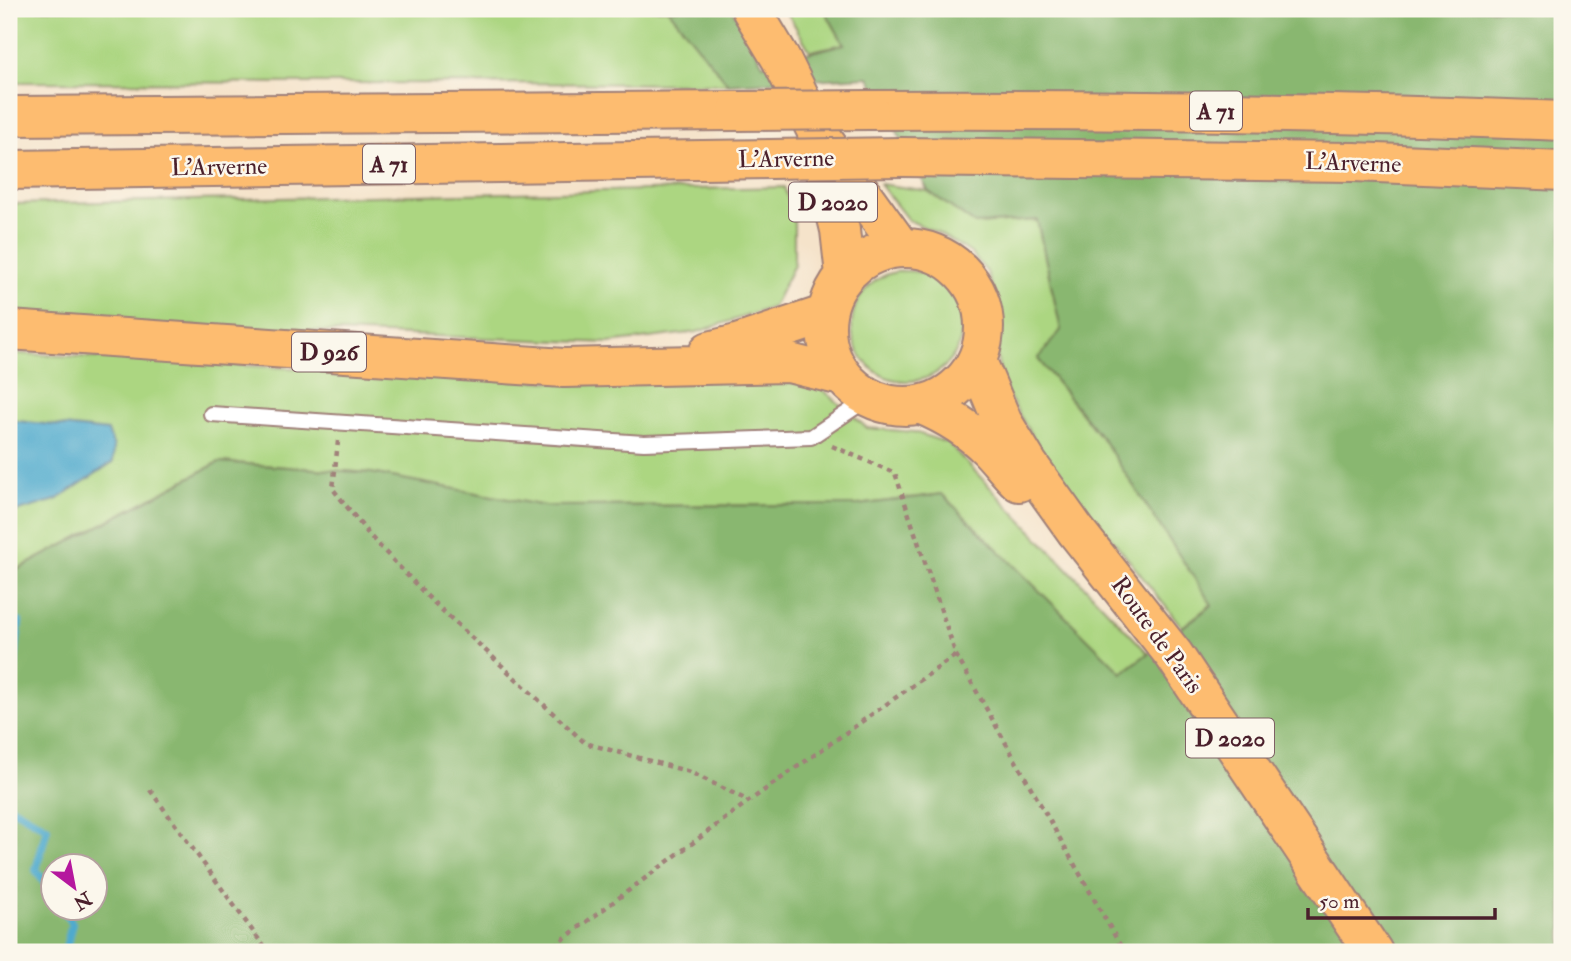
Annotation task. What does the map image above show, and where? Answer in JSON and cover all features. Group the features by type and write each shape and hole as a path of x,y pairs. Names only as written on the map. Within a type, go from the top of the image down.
{"main road":[{"name":"D 2020","path":"751,9 781,59 816,130 901,248"},
{"name":"L'Arverne","path":"9,116 1101,109 1317,112 1562,121"},
{"name":"D 2020","path":"816,130 840,230 845,275"},
{"name":"L'Arverne","path":"9,170 901,157 1354,162 1562,171"},
{"path":"901,248 917,249 940,256 961,270 979,297 985,329 977,361 954,389 939,399 904,407 886,404 856,387 830,353 827,340 827,314 831,300 845,275 870,256 901,248"},
{"name":"D 926","path":"649,366 737,344 827,314"},
{"name":"D 926","path":"9,330 564,368 789,363 856,387"},
{"name":"D 2020","path":"977,361 1003,424 1076,531"},
{"name":"D 2020","path":"922,405 963,427 988,447 1014,477 1076,531"},
{"name":"Route de Paris","path":"1076,531 1174,655 1373,952"}],"lane":[{"path":"211,414 643,443 811,437 856,387"}],"path":[{"path":"340,423 333,489 386,554 494,660 585,743 690,772 748,801"},
{"path":"811,437 895,473 956,655 1124,952"},
{"path":"546,952 748,801 956,655"},
{"path":"150,790 268,952"}],"green space":[{"path":"9,9 668,9 728,84 9,82"},
{"path":"668,9 732,9 763,64 844,44 824,9 1562,9 1562,952 9,952 9,574 219,462 371,473 545,506 858,505 942,494 1122,673 1212,605 1102,438 1038,359 1061,330 1037,220 975,224 928,191 869,77 728,84"},
{"path":"785,9 824,9 844,44 810,51"},
{"path":"880,184 928,191 975,224 1037,220 1061,330 1039,360 1109,448 1212,604 1182,627 1047,462 1004,388 997,357 1000,310 987,272 971,253 938,233 908,220"},
{"path":"784,187 794,216 794,265 773,307 697,332 609,343 9,319 9,204"},
{"path":"907,271 928,276 946,287 957,305 962,326 957,347 946,365 928,376 907,381 886,376 868,365 857,347 852,326 857,305 868,287 886,276"},
{"path":"9,353 573,383 772,379 820,387 867,428 914,432 948,443 1148,653 1122,673 941,494 858,505 545,506 371,473 219,462 9,574"}],"water":[{"path":"9,420 108,431 114,447 113,462 56,500 9,514"}],"waterway":[{"path":"9,713 19,622"},
{"path":"9,806 47,828 41,852"},
{"path":"38,862 38,873"},
{"path":"65,952 71,922"}]}
